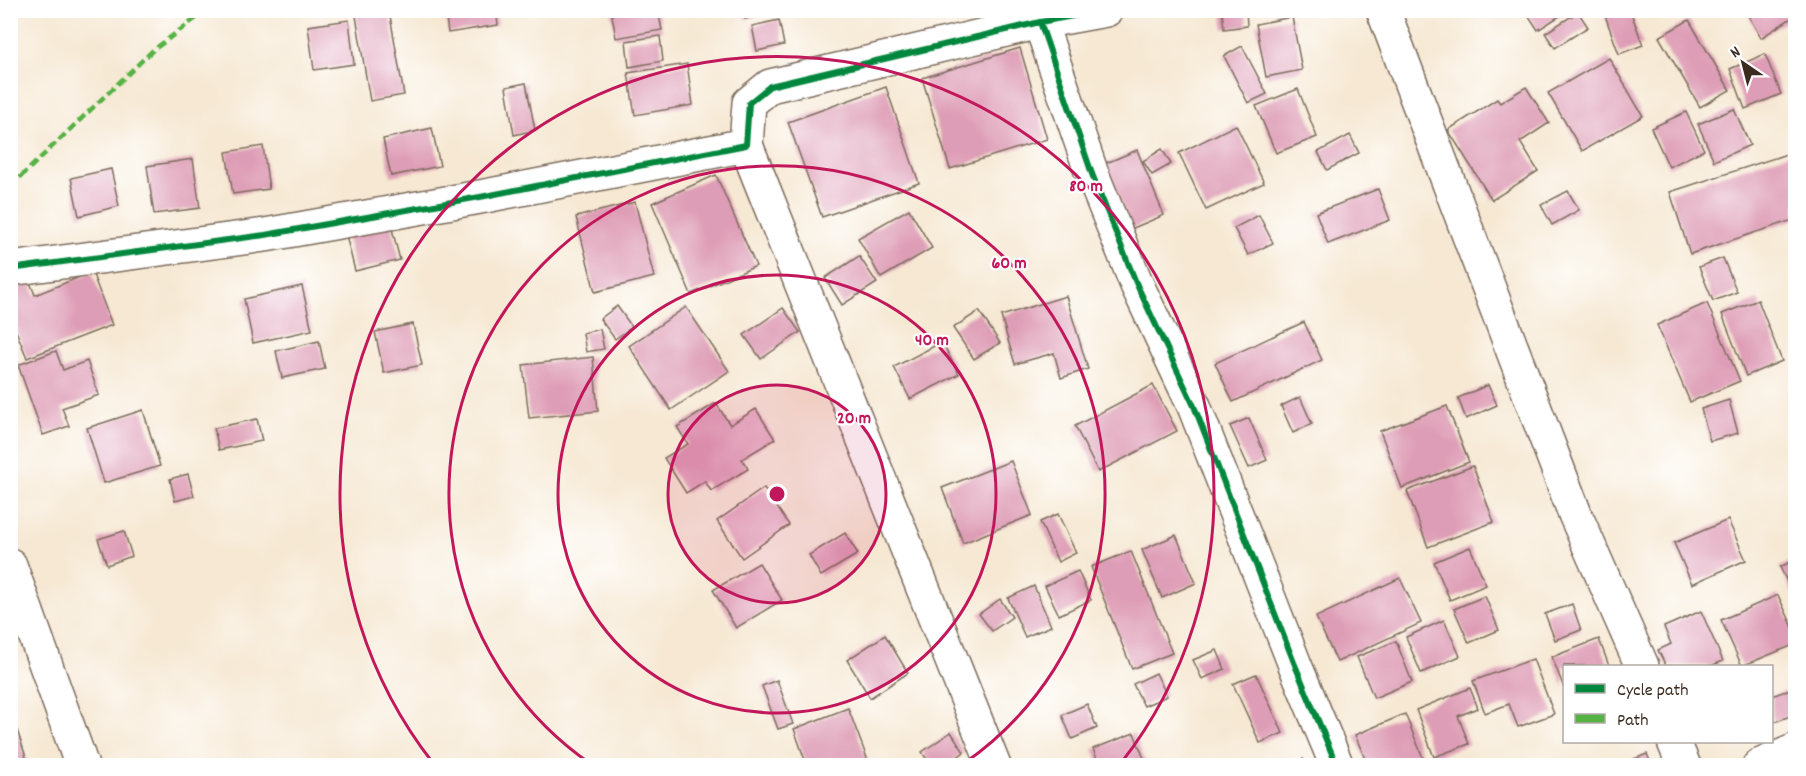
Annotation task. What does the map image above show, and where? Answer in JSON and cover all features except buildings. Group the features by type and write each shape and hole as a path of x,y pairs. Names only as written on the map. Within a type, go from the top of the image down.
{"street":[{"path":"994,765 746,145 749,104 770,86 1040,22 1106,10"},
{"path":"1383,10 1575,514 1642,665"},
{"path":"1040,22 1100,194 1137,285 1194,406 1295,665 1337,765"},
{"path":"10,269 265,236 746,145"},
{"path":"10,566 82,765"},
{"path":"1675,743 1684,765"},
{"path":"1759,765 1796,750"}],"marked path":[{"path":"10,187 152,51 207,10"}],"cycle path":[{"path":"10,269 265,235 480,197 746,145 749,103 770,86 1040,22 1106,10"},
{"path":"1040,22 1092,174 1137,285 1194,406 1337,766"}]}
